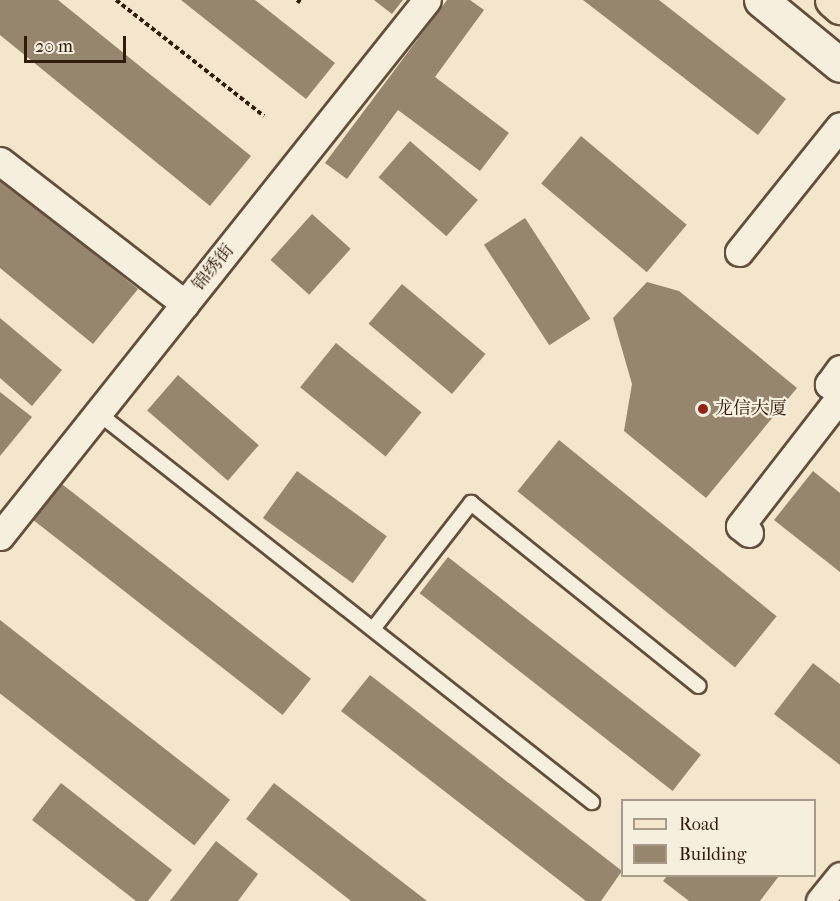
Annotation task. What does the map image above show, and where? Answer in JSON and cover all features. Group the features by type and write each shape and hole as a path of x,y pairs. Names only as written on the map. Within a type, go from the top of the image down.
{"main road":[{"path":"761,0 840,65"},
{"path":"832,0 840,7"}],"street":[{"name":"锦绣街","path":"0,536 427,0"},
{"path":"739,252 840,126"},
{"path":"0,161 185,304"},
{"path":"840,369 829,384 840,391"},
{"path":"749,533 740,526 840,397"},
{"path":"820,901 840,876"}],"lane":[{"path":"98,413 592,802"},
{"path":"373,629 471,503 699,686"}],"path":[{"path":"116,0 264,116"}],"building":[{"path":"0,0 58,0 251,156 210,206 0,35"},
{"path":"181,0 255,0 335,63 306,99"},
{"path":"374,0 403,0 392,14"},
{"path":"447,0 470,0 484,10 435,77 509,133 480,171 398,110 347,179 325,163"},
{"path":"583,0 659,0 786,99 758,135"},
{"path":"581,136 687,225 647,272 541,183"},
{"path":"410,141 478,200 446,236 379,177"},
{"path":"0,177 138,289 93,344 0,268"},
{"path":"312,214 351,249 309,295 271,260"},
{"path":"525,218 590,319 549,345 484,245"},
{"name":"龙信大厦","path":"647,282 679,291 797,388 706,498 624,431 632,384 613,318"},
{"path":"402,284 485,354 452,394 369,324"},
{"path":"0,318 62,370 32,406 0,378"},
{"path":"336,343 421,412 386,457 300,387"},
{"path":"178,375 259,445 228,481 147,410"},
{"path":"0,392 32,417 0,456"},
{"path":"559,440 777,616 735,668 517,491"},
{"path":"297,471 387,536 353,583 263,518"},
{"path":"813,471 840,493 840,572 774,520"},
{"path":"58,481 311,679 283,715 30,517"},
{"path":"448,557 701,755 673,791 420,593"},
{"path":"0,620 230,800 194,845 0,694"},
{"path":"813,663 840,684 840,765 774,714"},
{"path":"370,675 621,872 601,901 586,901 341,711"},
{"path":"61,783 172,870 148,901 136,901 32,820"},
{"path":"274,783 427,901 351,901 246,819"},
{"path":"216,841 258,874 238,901 170,901"},
{"path":"666,877 778,877 760,901 689,901 663,881"}],"place":[{"name":"龙信大厦","path":"703,409"}]}
